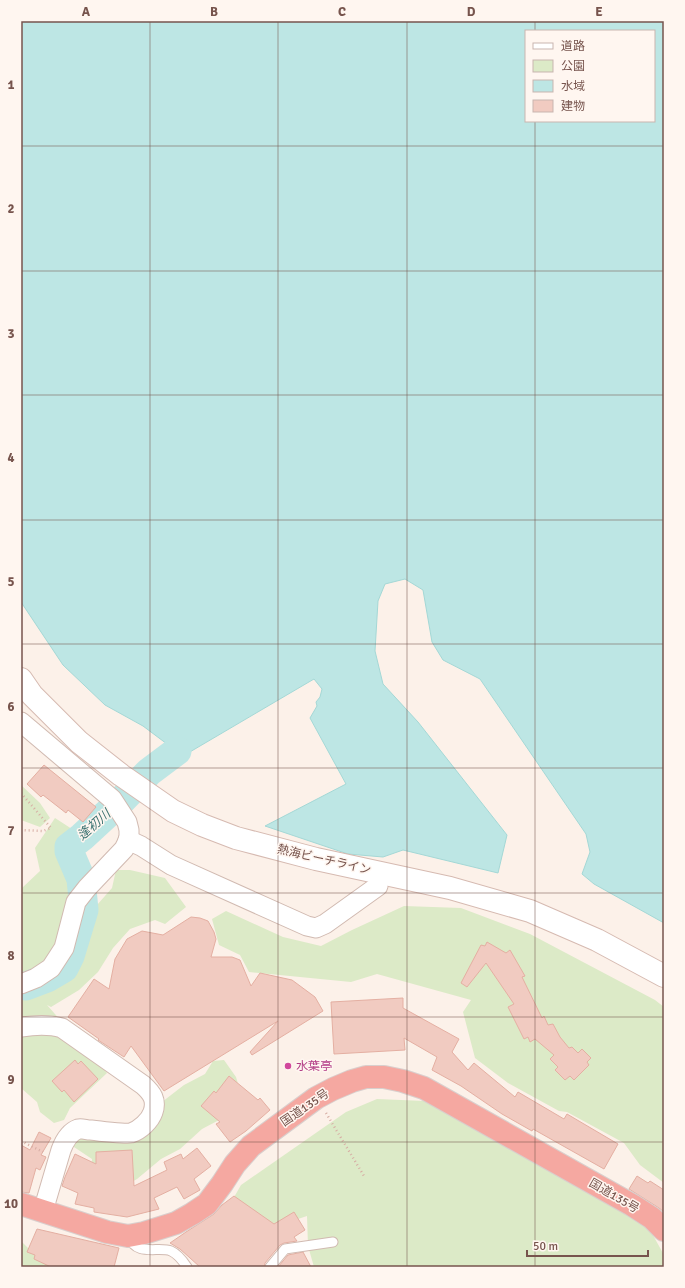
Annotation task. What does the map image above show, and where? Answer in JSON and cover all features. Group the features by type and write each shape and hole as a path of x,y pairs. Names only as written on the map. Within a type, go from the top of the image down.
{"highway":[{"name":"国道135号","path":"21,1204 107,1232 128,1236 144,1233 176,1223 207,1204 235,1164 251,1146 316,1098 352,1081 366,1077 384,1077 424,1088 632,1205 652,1218 664,1230"}],"street":[{"name":"熱海ビーチライン","path":"21,679 32,695 79,742 120,775 173,811 202,825 236,838 316,859 450,888 530,911 597,940 664,976"},
{"path":"21,722 112,799 127,822 129,830 128,840 124,849 87,888 76,902 64,948 61,954 51,968 36,978 21,984"},
{"path":"128,840 141,846 172,865 307,926 316,928 325,924 378,886"},
{"path":"21,1027 53,1025 62,1028 143,1085 151,1092 154,1101 154,1110 152,1115 138,1130 130,1133 80,1128 64,1141 43,1211"}],"lane":[{"path":"128,1236 130,1242 138,1248 146,1250 171,1250 178,1255 187,1267"},
{"path":"270,1267 285,1249 333,1242"}],"path":[{"path":"21,793 51,828 43,830 21,830"},
{"path":"316,1098 364,1176"}],"green space":[{"path":"21,785 40,803 50,818 40,827 21,820"},
{"path":"55,818 75,831 79,839 82,858 67,899 47,986 75,930 112,888 116,870 130,870 165,878 186,907 165,924 155,920 130,929 113,948 98,972 79,990 51,1007 47,1005 107,1073 70,1108 64,1120 54,1123 40,1112 37,1102 21,1088 21,890 40,871 35,848"},
{"path":"404,906 461,908 530,934 655,1000 664,1007 664,1183 640,1165 624,1143 567,1112 559,1111 508,1083 475,1058 463,1012 471,1000 377,974 351,982 249,972 240,955 219,945 212,919 226,911 283,937 321,946"},
{"path":"224,1060 236,1077 241,1094 221,1119 202,1129 180,1149 161,1159 137,1179 116,1191 91,1177 92,1159 74,1147 74,1142 87,1135 129,1138 162,1102 184,1085 205,1074 213,1061"},
{"path":"377,1099 425,1101 451,1111 649,1228 664,1255 664,1267 314,1267 308,1246 307,1216 259,1232 233,1199 241,1185 346,1112"},
{"path":"21,1241 30,1250 54,1267 21,1267"}],"water":[{"path":"21,21 664,21 664,923 594,884 582,874 590,852 586,834 480,679 443,660 432,642 423,590 405,579 385,584 378,601 375,651 383,684 418,722 507,835 498,873 403,850 383,857 348,854 265,826 346,784 310,718 317,706 316,702 320,697 322,689 314,679 183,756 143,726 105,705 63,665 21,602"}],"building":[{"path":"44,765 96,807 83,822 68,810 66,813 43,795 41,797 27,784"},
{"path":"191,917 208,921 214,932 216,939 211,957 232,957 240,960 251,986 260,973 292,980 315,997 323,1011 252,1055 250,1052 278,1021 164,1091 131,1046 124,1057 98,1040 99,1039 68,1017 94,979 109,989 115,959 127,939 142,931 163,935"},
{"path":"487,942 506,953 510,950 525,976 522,977 542,1018 544,1016 548,1025 553,1024 560,1037 569,1048 572,1047 578,1053 582,1049 591,1058 587,1062 589,1065 574,1080 570,1076 565,1080 555,1070 558,1067 550,1059 554,1055 535,1039 530,1042 528,1037 524,1039 508,1007 514,1004 486,963 467,987 461,983 481,945 485,946"},
{"path":"403,998 403,1008 459,1039 452,1052 468,1070 474,1063 515,1097 518,1092 564,1119 567,1114 618,1144 604,1169 533,1129 532,1131 502,1114 461,1086 432,1070 437,1057 404,1038 405,1050 334,1054 331,1002"},
{"path":"75,1060 78,1064 81,1061 98,1079 74,1102 64,1090 62,1092 52,1081"},
{"path":"229,1076 258,1100 260,1098 270,1110 246,1131 230,1142 216,1124 220,1122 201,1106 214,1091 216,1093"},
{"path":"39,1132 51,1138 41,1155 46,1157 40,1170 36,1168 29,1193 21,1192 21,1145 30,1150"},
{"path":"197,1148 211,1166 194,1179 200,1190 184,1199 177,1187 154,1198 159,1209 127,1217 94,1212 94,1208 75,1204 78,1193 62,1186 75,1154 96,1164 96,1152 132,1150 134,1186 167,1170 164,1162 181,1154 183,1159"},
{"path":"637,1176 648,1183 650,1181 664,1190 664,1212 629,1189"},
{"path":"234,1196 274,1224 294,1212 305,1230 294,1237 297,1241 280,1245 265,1263 264,1267 200,1267 180,1249 170,1243 214,1214 222,1205"},
{"path":"37,1229 119,1248 114,1267 51,1267 34,1259 35,1255 27,1252"},
{"path":"303,1252 311,1267 278,1267 288,1255"}],"waterway":[{"name":"逢初川","path":"26,986 47,978 64,968 70,956 84,910 81,879 69,851 69,847 121,801 149,772 177,751"}],"place":[{"name":"水葉亭","path":"288,1066"}]}
